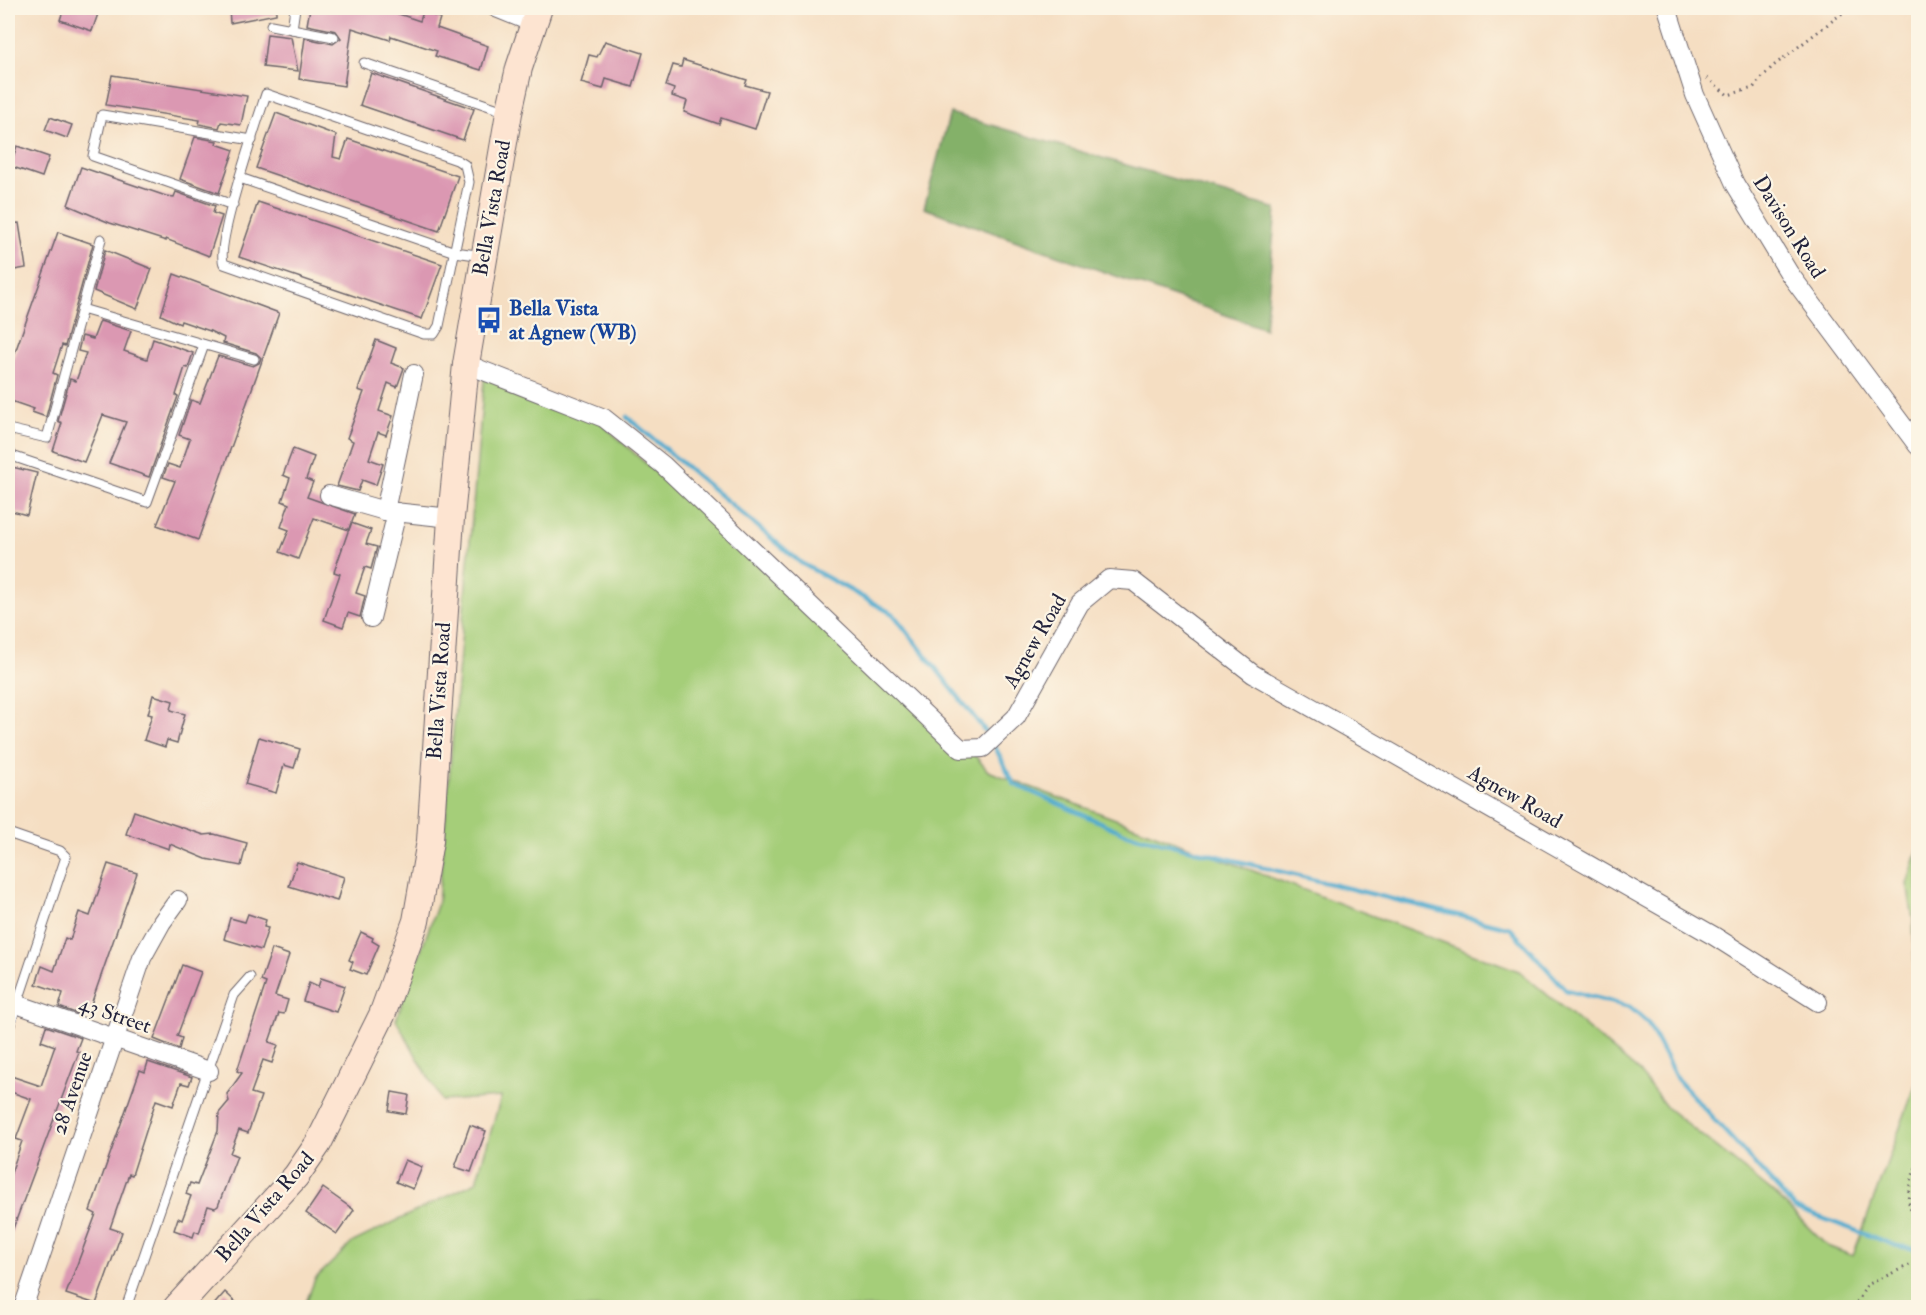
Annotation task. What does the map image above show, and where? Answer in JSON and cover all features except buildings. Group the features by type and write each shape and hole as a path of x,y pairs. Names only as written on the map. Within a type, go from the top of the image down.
{"street":[{"path":"496,8 536,15"},
{"name":"Davison Road","path":"1667,8 1695,95 1735,184 1789,273 1918,446"},
{"name":"Bella Vista Road","path":"176,1308 306,1161 335,1113 382,1015 402,964 421,901 430,841 451,518 466,364 510,113 536,15"},
{"name":"Agnew Road","path":"466,364 604,418 663,465 961,749 983,748 1016,717 1080,603 1109,579 1133,581 1253,674 1714,936 1818,1002"},
{"path":"371,618 414,374"},
{"path":"329,495 391,511 451,518"},
{"name":"28 Avenue","path":"22,1308 142,958 162,922 178,900"},
{"name":"43 Street","path":"12,1003 208,1071"},
{"path":"8,1305 14,1308"}],"lane":[{"path":"292,29 295,8"},
{"path":"271,25 334,37"},
{"path":"364,63 510,113"},
{"path":"266,94 457,160 465,165 470,182 439,326 434,334 424,334 224,264 221,260 222,250 252,140 266,94"},
{"path":"233,205 93,156 102,115 252,140"},
{"path":"240,178 455,252 484,256"},
{"path":"8,429 46,438 101,239"},
{"path":"82,309 254,359"},
{"path":"8,448 12,456 147,502 204,345"},
{"path":"8,833 60,851 66,857 12,1003 8,1031"},
{"path":"126,1308 234,995 250,977"}],"path":[{"path":"1706,77 1728,95 1753,88 1772,67 1845,11 1881,14 1887,8"},
{"path":"1918,1162 1909,1184 1909,1210 1918,1222"},
{"path":"1854,1308 1866,1285 1918,1261"}],"green space":[{"path":"950,113 1276,209 1265,329 924,208"},
{"path":"485,369 601,423 962,750 972,752 988,771 1519,971 1639,1072 1667,1108 1776,1195 1827,1246 1853,1256 1918,1078 1918,1307 304,1308 315,1279 353,1242 476,1182 501,1097 442,1101 396,1020 438,903"},
{"path":"1918,850 1918,1063 1913,918 1907,884"}],"waterway":[{"path":"627,417 801,563 893,614 990,737"},
{"path":"994,745 1014,784 1124,833 1510,928 1566,990 1630,1007 1648,1023 1677,1079 1795,1208 1897,1246 1918,1249"}],"place":[{"name":"Bella Vista at Agnew (WB)","path":"489,320"}]}
